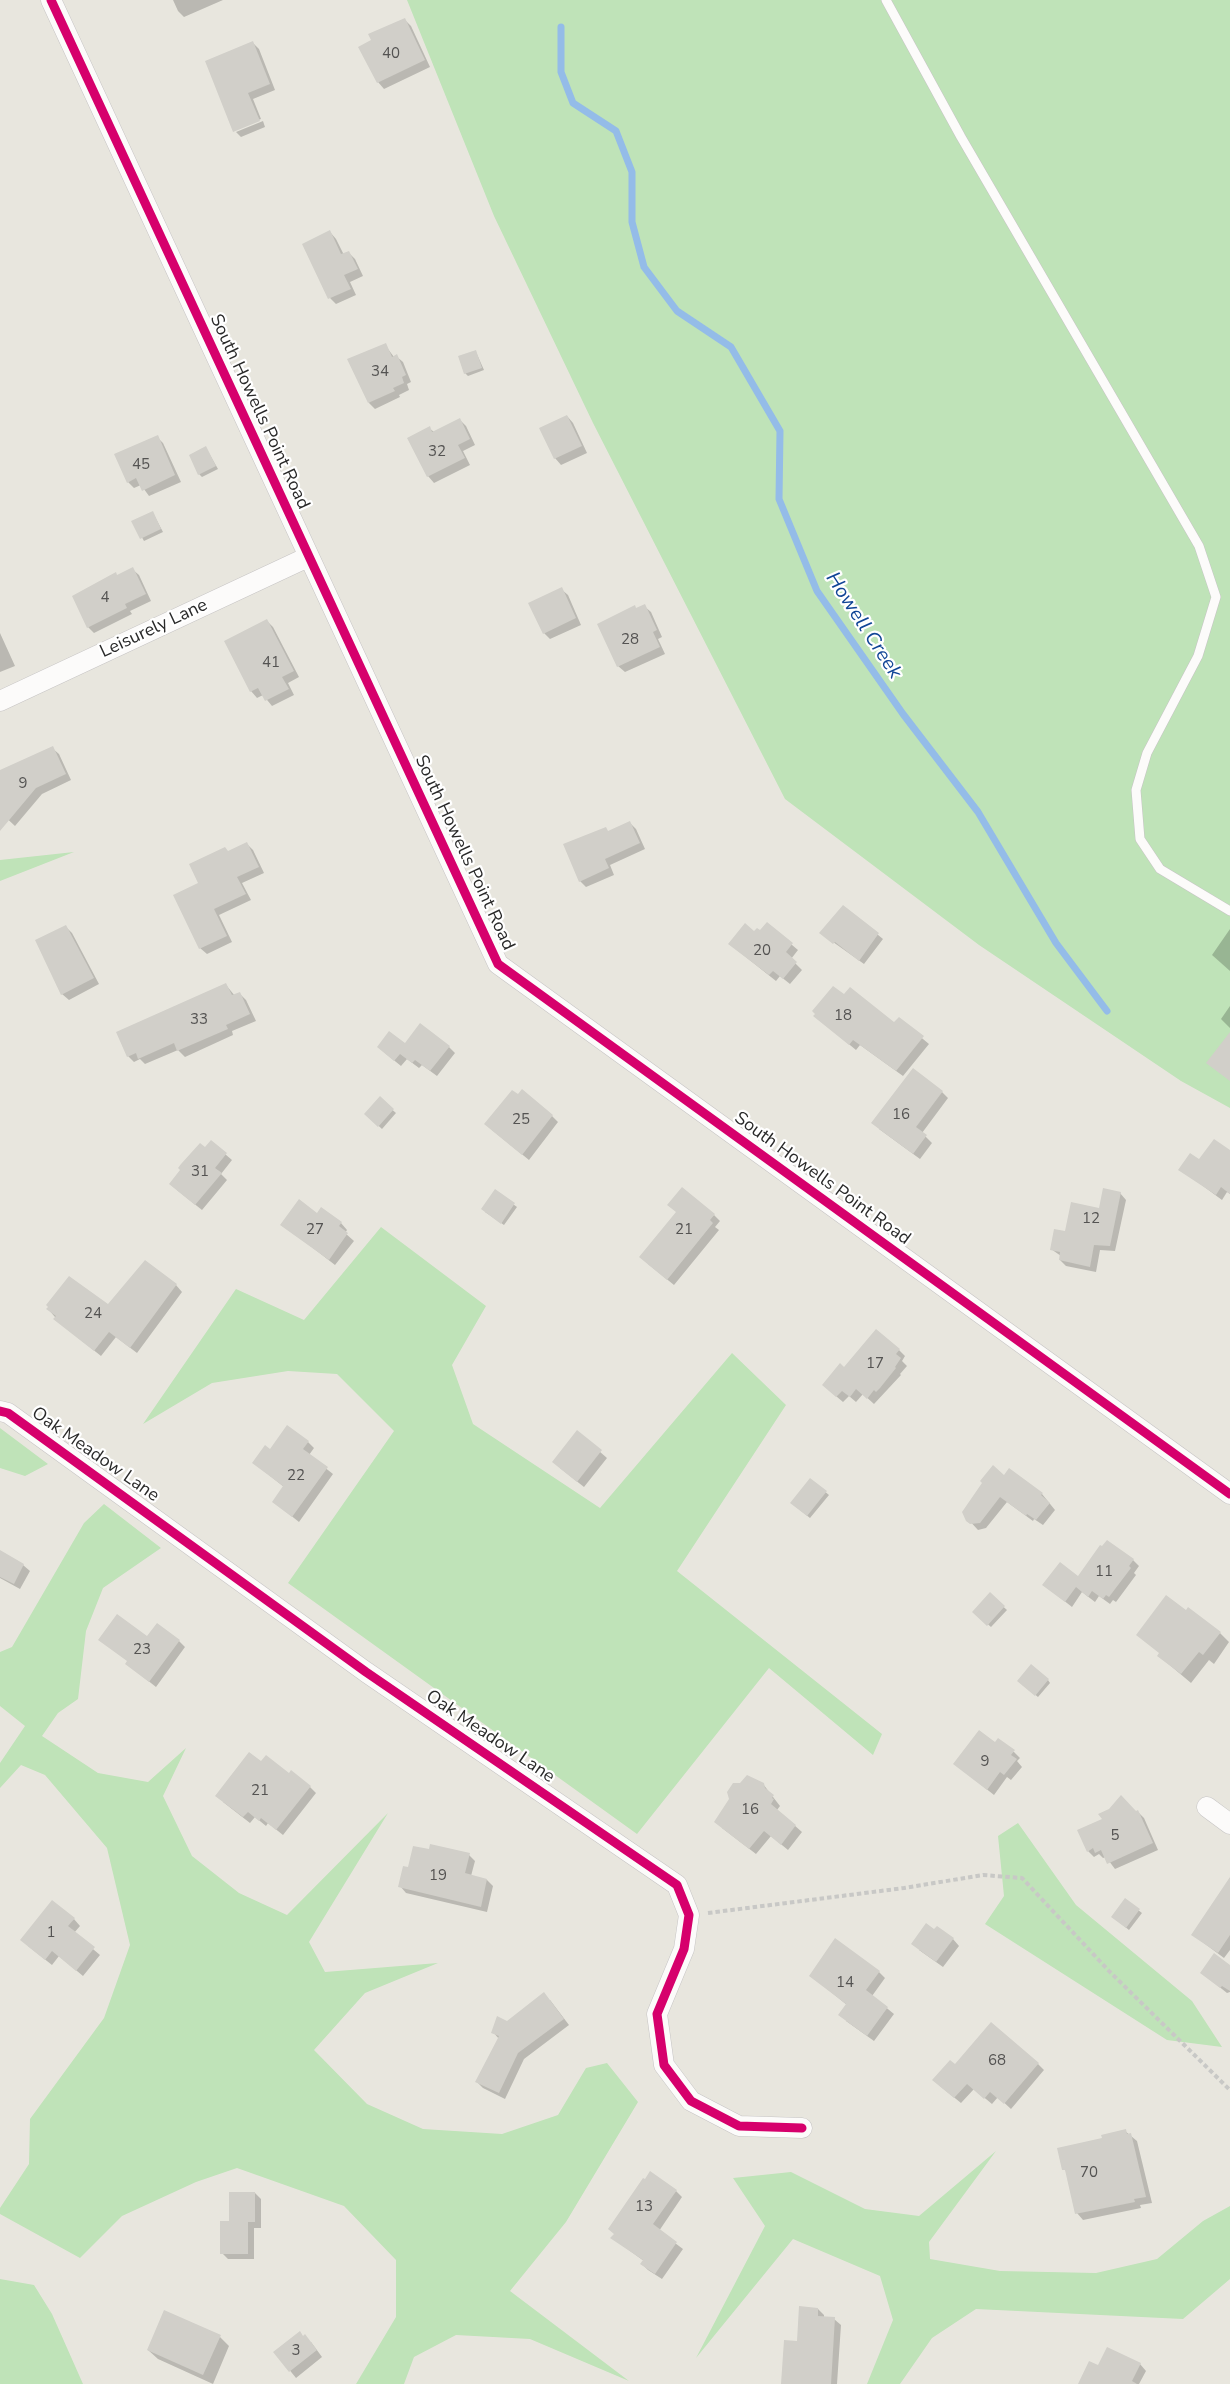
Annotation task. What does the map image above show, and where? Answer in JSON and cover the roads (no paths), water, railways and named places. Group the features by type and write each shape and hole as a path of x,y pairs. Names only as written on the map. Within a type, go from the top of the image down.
{"street":[{"name":"South Howells Point Road","path":"51,0 498,964 1230,1494"},
{"name":"Leisurely Lane","path":"0,701 308,557"},
{"name":"Oak Meadow Lane","path":"0,1411 8,1413 366,1672 677,1884 689,1915 684,1949 657,2014 664,2065 691,2101 739,2126 802,2128"},
{"path":"1207,1807 1230,1824"}],"lane":[{"path":"886,0 961,137 1200,546 1216,597 1198,656 1147,753 1136,790 1140,839 1160,869 1230,911"}],"waterway":[{"name":"Howell Creek","path":"561,27 561,72 573,103 616,131 632,172 632,222 644,267 677,311 731,347 780,431 779,499 817,591 903,714 978,812 1056,943 1107,1011"}]}
